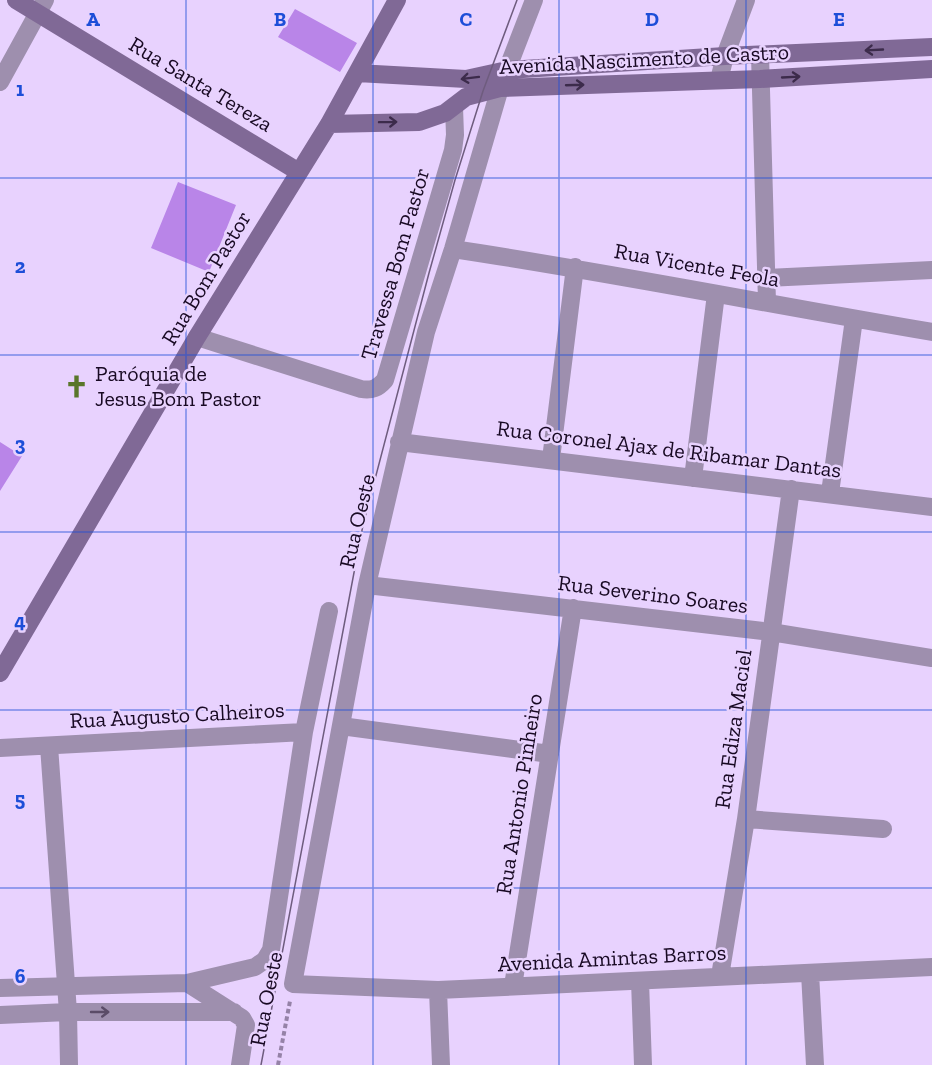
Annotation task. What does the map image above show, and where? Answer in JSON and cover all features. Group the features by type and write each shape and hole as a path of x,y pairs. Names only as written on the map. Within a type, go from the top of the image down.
{"street":[{"name":"Rua Santa Tereza","path":"16,0 42,7 299,172"},
{"name":"Rua Bom Pastor","path":"0,673 197,337 329,124 397,0"},
{"name":"Rua Oeste","path":"293,984 367,585 399,442 426,332 500,88 534,0"},
{"path":"719,80 725,56 746,0"},
{"path":"0,82 42,7"},
{"name":"Avenida Nascimento de Castro","path":"357,73 466,79 507,70 725,56 932,47"},
{"path":"760,55 767,302"},
{"name":"Avenida Nascimento de Castro","path":"329,124 419,122 445,113 466,97 500,88 760,79 932,69"},
{"name":"Travessa Bom Pastor","path":"197,337 362,389 370,390 378,387 385,380 453,150 454,107"},
{"name":"Rua Vicente Feola","path":"453,249 575,267 932,332"},
{"path":"550,459 575,267"},
{"path":"767,278 932,270"},
{"path":"693,478 716,294"},
{"path":"830,493 854,319"},
{"name":"Rua Coronel Ajax de Ribamar Dantas","path":"399,442 932,507"},
{"name":"Rua Ediza Maciel","path":"720,976 746,819 790,489"},
{"name":"Rua Severino Soares","path":"367,585 771,632 932,658"},
{"name":"Rua Antonio Pinheiro","path":"513,987 573,608"},
{"name":"Rua Augusto Calheiros","path":"0,748 304,732 329,610"},
{"path":"341,726 550,754"},
{"path":"0,988 187,982 255,968 265,960 271,950 304,732"},
{"path":"49,746 68,1012 69,1065"},
{"path":"746,819 883,829"},
{"name":"Avenida Amintas Barros","path":"293,984 438,990 932,967"},
{"path":"810,973 815,1065"},
{"path":"640,981 643,1065"},
{"path":"187,982 242,1018 246,1025 240,1065"},
{"path":"438,990 441,1065"},
{"path":"0,1015 68,1012 234,1012"}],"path":[{"name":"Rua Oeste","path":"278,1065 293,984"}],"building":[{"path":"295,9 357,43 340,72 278,37"},
{"path":"178,182 236,205 209,272 151,248"},
{"path":"0,442 22,456 0,491"}],"tram line":[{"path":"261,1065 363,525 455,180 483,91 517,0"}],"place":[{"name":"Paróquia de Jesus Bom Pastor","path":"77,386"}]}
